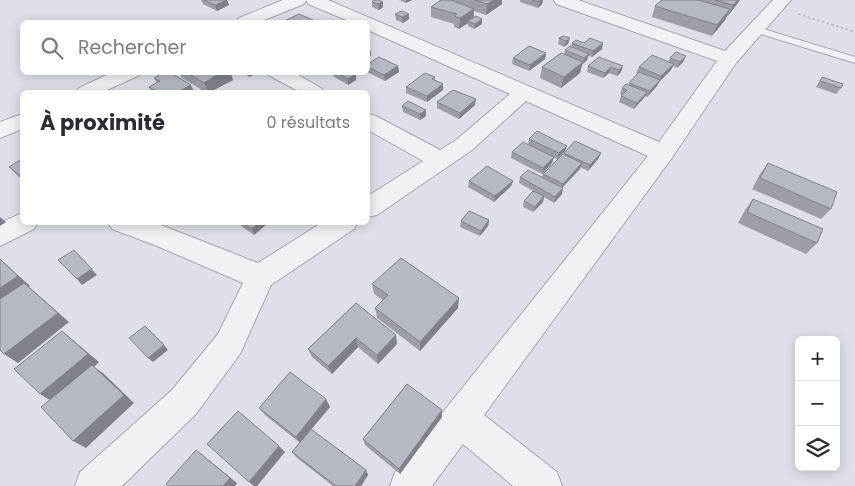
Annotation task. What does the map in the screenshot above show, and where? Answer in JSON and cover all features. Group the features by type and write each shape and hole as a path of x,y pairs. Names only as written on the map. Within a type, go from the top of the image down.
{"street":[{"path":"250,20 298,0"},
{"path":"314,0 359,20"},
{"path":"562,0 729,59"},
{"path":"409,486 663,153 729,59 754,29 780,4"},
{"path":"370,25 663,153"},
{"path":"90,90 124,75"},
{"path":"277,90 286,77 310,90"},
{"path":"370,207 464,145 524,93"},
{"path":"0,131 20,122"},
{"path":"370,122 442,160"},
{"path":"0,235 20,225"},
{"path":"130,225 167,238 260,277"},
{"path":"94,486 184,402 229,344 260,277 340,225"},
{"path":"460,419 543,486"}],"lane":[{"path":"754,29 855,60"}],"path":[{"path":"780,4 855,32"}],"building":[{"path":"204,0 227,0 215,5"},
{"path":"374,0 383,2 378,4 372,2"},
{"path":"441,0 451,0 474,9 460,18 454,16 457,14 431,7"},
{"path":"475,0 494,0 487,4"},
{"path":"662,0 698,0 730,9 717,25 655,6"},
{"path":"715,0 738,0 733,5"},
{"path":"402,11 409,14 402,17 395,14"},
{"path":"299,14 313,20 286,20"},
{"path":"476,16 482,19 475,24 468,21"},
{"path":"563,36 570,38 566,41 559,38"},
{"path":"590,38 603,43 593,51 572,43 576,40 584,43"},
{"path":"529,46 546,53 530,65 513,58"},
{"path":"570,46 589,54 584,58 565,50"},
{"path":"676,52 686,56 680,62 670,58"},
{"path":"561,53 583,62 564,77 542,67"},
{"path":"652,55 674,64 661,76 639,67"},
{"path":"379,57 398,66 384,75 370,68 370,63"},
{"path":"599,57 623,66 619,70 611,67 605,73 588,66"},
{"path":"639,72 660,80 650,91 629,83"},
{"path":"425,73 435,77 432,79 443,84 427,96 406,87"},
{"path":"159,75 174,75 191,85 182,90 154,90 149,87 160,81 154,78"},
{"path":"191,75 217,75 204,83"},
{"path":"341,75 354,75 348,79"},
{"path":"822,77 843,84 841,88 820,81"},
{"path":"626,84 647,92 637,103 621,96 627,90 622,88"},
{"path":"453,90 476,99 460,113 437,102"},
{"path":"408,101 426,110 420,114 402,106"},
{"path":"537,131 567,146 559,153 529,139"},
{"path":"575,141 601,153 590,165 564,153"},
{"path":"523,142 554,157 543,168 512,152"},
{"path":"563,154 582,163 563,184 543,174"},
{"path":"20,160 20,175 9,167"},
{"path":"768,163 837,192 831,209 760,178"},
{"path":"487,166 513,181 495,196 469,181"},
{"path":"528,170 563,188 555,197 520,177"},
{"path":"533,191 544,196 535,207 524,201"},
{"path":"753,199 823,229 817,243 747,212"},
{"path":"469,211 489,220 481,231 461,221"},
{"path":"246,225 257,225 252,229"},
{"path":"74,250 92,269 77,279 58,260"},
{"path":"401,258 459,298 420,342 375,308 388,295 372,284"},
{"path":"0,259 18,276 0,288"},
{"path":"24,283 58,313 4,354 0,350 0,299"},
{"path":"356,303 396,335 377,355 356,338 328,366 308,349"},
{"path":"145,326 164,345 148,358 129,338"},
{"path":"62,331 88,354 40,394 14,369"},
{"path":"92,365 124,395 73,441 41,407"},
{"path":"290,372 326,399 296,437 259,408"},
{"path":"407,384 442,410 399,469 363,439"},
{"path":"238,411 279,446 249,482 207,444"},
{"path":"311,429 366,470 355,486 336,486 292,452"},
{"path":"196,450 230,478 223,486 168,486 166,484"}]}
